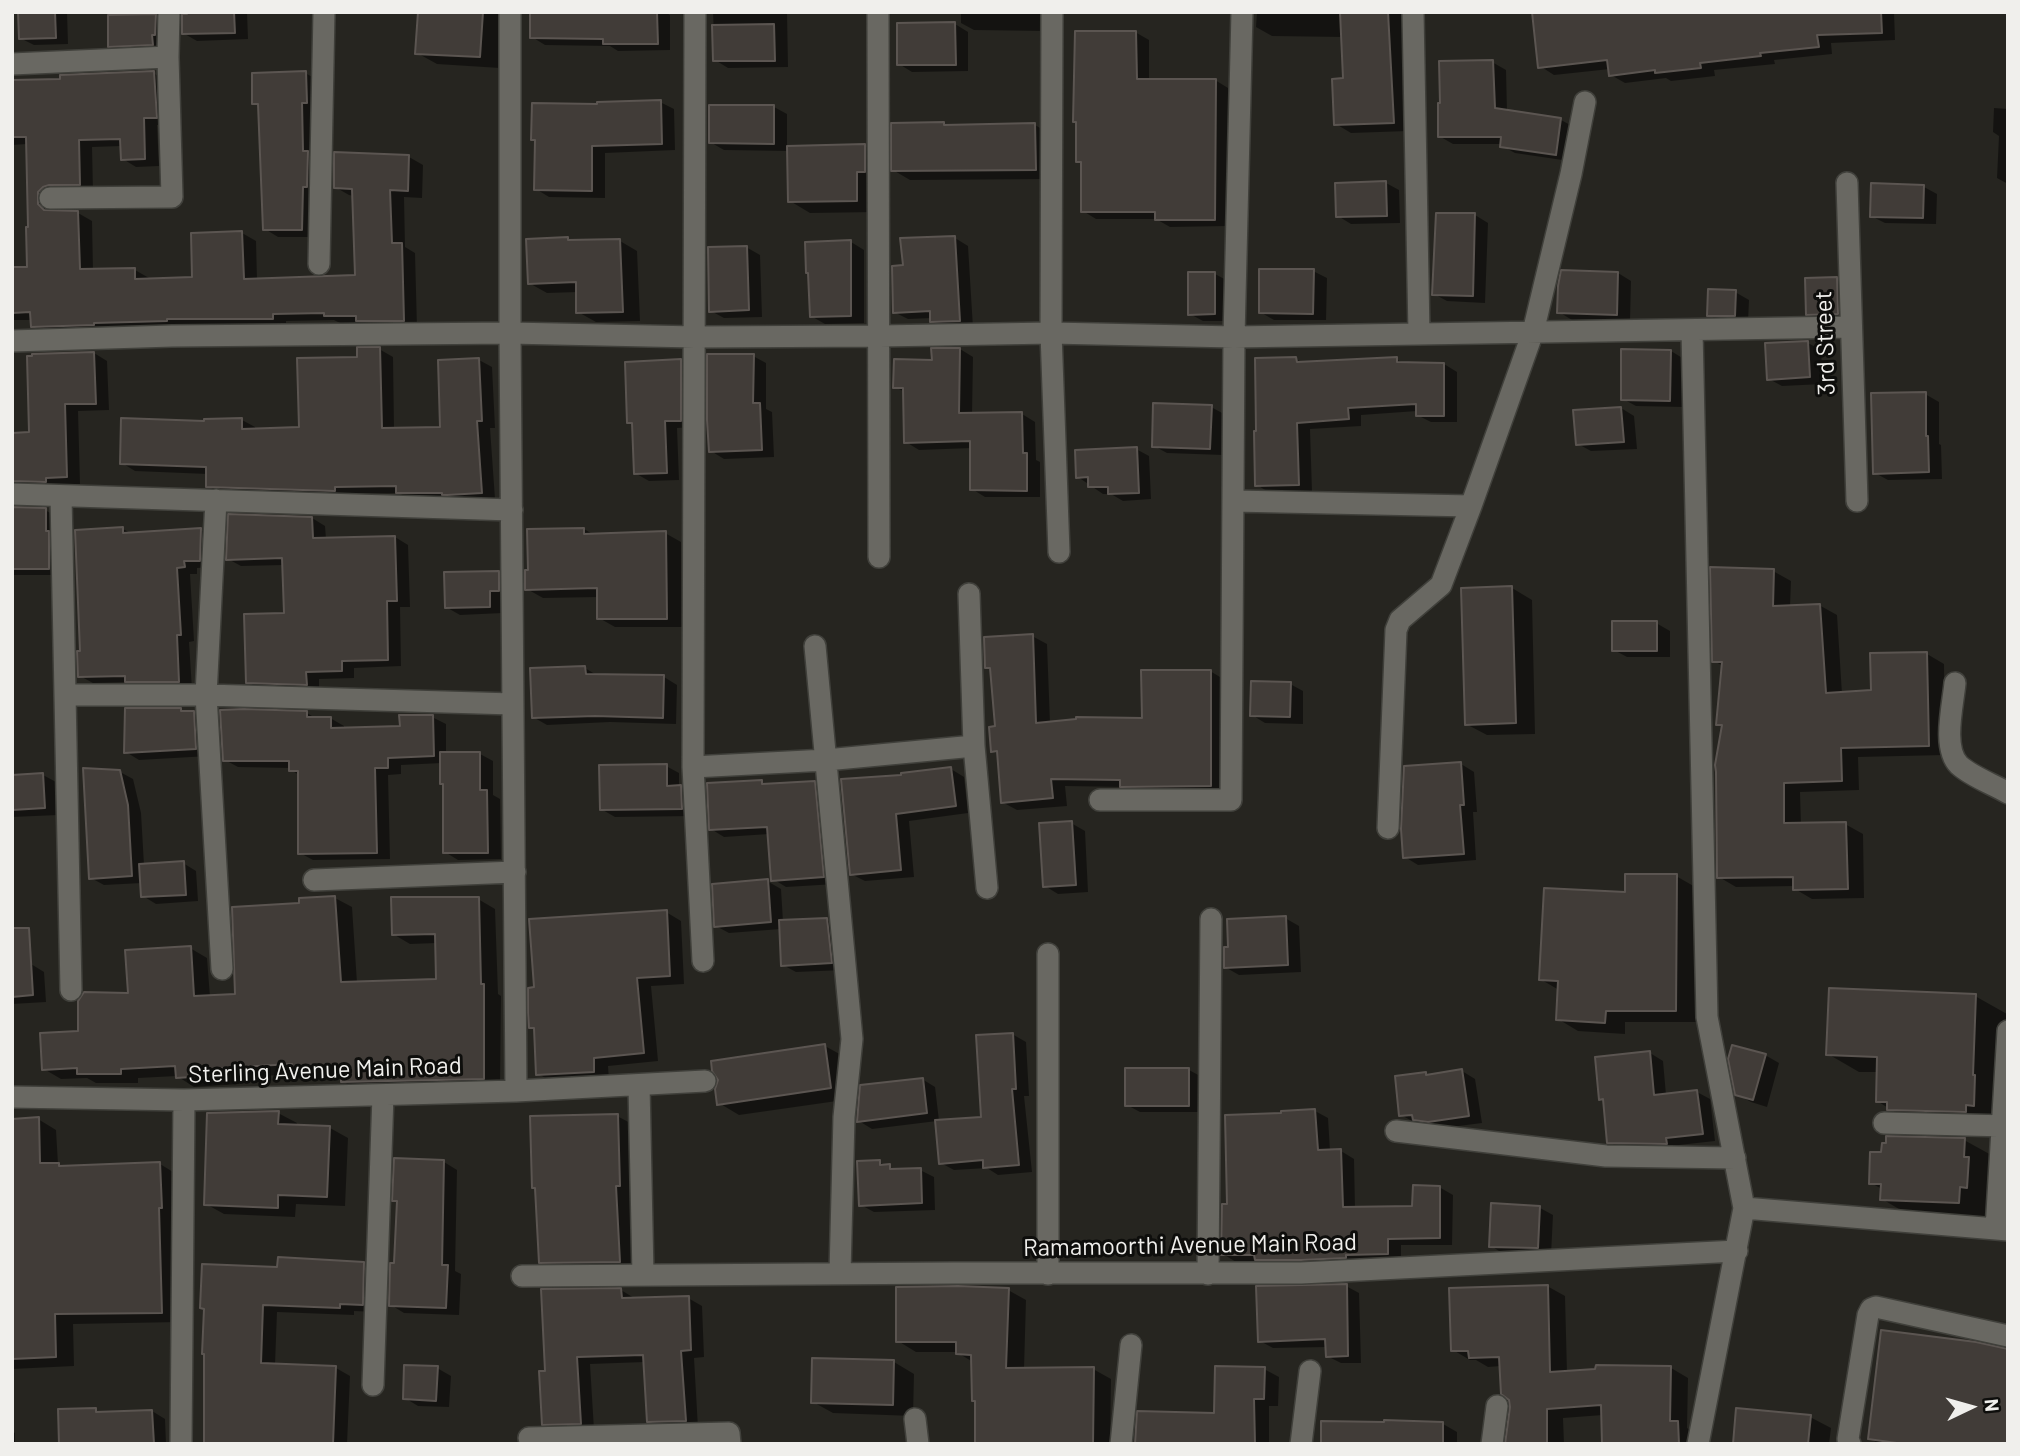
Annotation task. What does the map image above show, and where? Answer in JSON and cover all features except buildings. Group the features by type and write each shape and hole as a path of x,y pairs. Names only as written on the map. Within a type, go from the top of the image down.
{"street":[{"path":"50,198 173,197 169,12"},
{"path":"319,264 324,12"},
{"path":"510,12 516,1091"},
{"path":"695,12 693,767 703,961"},
{"path":"878,12 879,557"},
{"path":"1052,12 1051,333 1059,552"},
{"path":"1100,800 1231,800 1234,337 1242,12"},
{"path":"1413,12 1419,334"},
{"path":"12,64 168,57"},
{"path":"1388,828 1396,630 1400,620 1441,585 1471,506 1532,332 1571,174 1585,102"},
{"name":"3rd Street","path":"1847,183 1857,501"},
{"path":"12,341 172,336 510,333 695,337 1051,333 1234,337 1851,327"},
{"path":"1692,330 1707,1017 1744,1208 1698,1444"},
{"path":"12,494 512,510"},
{"path":"61,496 71,990"},
{"path":"216,500 206,695 222,969"},
{"path":"1233,501 1471,506"},
{"path":"969,594 974,746 988,888"},
{"path":"815,646 852,1039 844,1117 840,1273"},
{"path":"1955,683 1949,743 1952,757 1961,766 2008,793"},
{"path":"65,695 206,695 513,704"},
{"path":"693,767 826,760 974,746"},
{"path":"314,880 515,872"},
{"path":"1208,1274 1211,919"},
{"path":"1048,954 1048,1274"},
{"path":"1744,1208 2002,1229 2008,1031"},
{"name":"Sterling Avenue Main Road","path":"12,1097 184,1100 516,1091 705,1081"},
{"path":"639,1085 643,1275"},
{"path":"373,1385 383,1094"},
{"path":"181,1444 184,1100"},
{"path":"1884,1123 2005,1126"},
{"path":"1396,1131 1605,1156 1735,1158"},
{"name":"Ramamoorthi Avenue Main Road","path":"522,1276 1301,1273 1737,1251"},
{"path":"1850,1444 1848,1439 1871,1309 1876,1307 2008,1336"},
{"path":"1121,1444 1131,1345"},
{"path":"1301,1444 1310,1371"},
{"path":"1492,1444 1497,1406"},
{"path":"915,1419 918,1444"},
{"path":"530,1438 729,1433 730,1444"}]}
